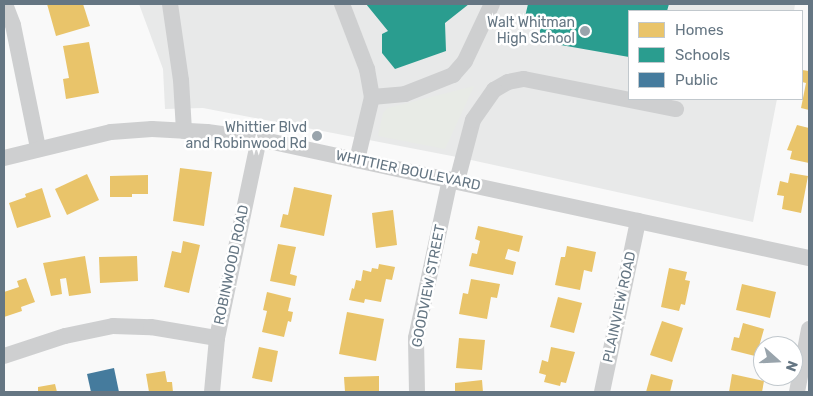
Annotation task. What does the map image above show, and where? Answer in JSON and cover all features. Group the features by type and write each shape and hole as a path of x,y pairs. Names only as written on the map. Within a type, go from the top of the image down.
{"street":[{"path":"5,4 13,25 38,148"},
{"path":"342,4 367,69 372,97 357,160"},
{"path":"372,97 405,94 453,75 465,61 492,4"},
{"path":"170,5 181,80 184,131"},
{"name":"GOODVIEW STREET","path":"417,392 416,338 453,180 473,120 494,90 508,82 524,79 628,100"},
{"name":"GOODVIEW STREET","path":"630,100 676,109"},
{"name":"WHITTIER BOULEVARD","path":"4,158 38,148 111,132 152,129 260,140 809,258"},
{"name":"ROBINWOOD ROAD","path":"212,392 217,338 260,140"},
{"name":"PLAINVIEW ROAD","path":"602,392 638,221"},
{"path":"4,356 65,336 113,326 151,327 217,338"},
{"path":"797,392 809,329"}],"shaded area":[{"name":"Walt Whitman High School","path":"139,4 795,4 794,10 628,10 628,100 777,100 753,222 462,158 203,108 165,109 163,69"},
{"path":"474,86 445,149 378,136 383,113 388,108"}],"building: Homes":[{"path":"47,4 83,4 90,26 56,36"},
{"path":"89,42 99,93 66,99 63,79 69,78 63,46"},
{"path":"803,70 809,71 809,110 801,108 806,83 803,82"},
{"path":"797,125 809,128 809,163 790,159 792,151 787,150"},
{"path":"180,168 212,172 204,226 173,221"},
{"path":"790,173 808,176 801,213 782,209 784,196 777,195 780,181 788,183"},
{"path":"87,174 99,200 67,215 55,189"},
{"path":"148,175 148,194 132,194 132,197 110,197 110,176"},
{"path":"294,187 332,195 324,236 280,227 283,214 288,215"},
{"path":"42,188 51,217 17,228 9,203 26,197 25,194"},
{"path":"393,210 397,245 376,248 372,213"},
{"path":"478,226 523,236 519,252 508,249 505,259 516,262 513,275 469,266 472,253 477,254 480,241 475,239"},
{"path":"183,241 200,245 189,293 164,287 172,251 181,253"},
{"path":"278,244 296,247 290,274 297,276 295,286 270,281"},
{"path":"567,246 596,252 592,272 584,270 580,290 555,285 561,257 565,257"},
{"path":"85,256 91,293 69,296 66,278 60,279 62,294 51,296 43,263"},
{"path":"137,256 138,281 100,283 99,257"},
{"path":"379,264 395,267 392,280 386,279 381,302 365,299 364,303 349,300 356,280 361,281 363,270 371,272 372,268 378,269"},
{"path":"669,268 687,272 685,280 690,281 685,305 681,304 679,311 661,307"},
{"path":"26,278 35,302 21,307 22,311 4,317 4,292 19,287 17,281"},
{"path":"471,279 500,284 497,298 491,297 487,319 459,314 463,293 468,294"},
{"path":"742,284 776,292 770,318 736,310"},
{"path":"267,292 291,298 288,311 293,312 291,322 288,321 284,337 262,332 267,311 263,310"},
{"path":"558,297 582,303 574,333 550,327"},
{"path":"347,312 384,319 376,361 339,354"},
{"path":"662,321 683,328 672,362 650,355"},
{"path":"743,323 764,329 762,336 753,336 753,356 731,350 734,337 739,338"},
{"path":"459,338 485,340 482,370 456,368"},
{"path":"259,347 278,351 272,382 252,378"},
{"path":"551,347 575,352 566,383 561,382 560,386 544,382 546,375 539,373 542,360 548,362"},
{"path":"165,371 167,382 172,382 173,392 149,392 146,374"},
{"path":"651,374 673,380 670,392 646,392"},
{"path":"732,374 753,379 753,386 763,386 762,392 729,392"},
{"path":"379,376 379,392 345,392 344,377"},
{"path":"482,380 483,392 455,392 455,383"},
{"path":"55,384 57,392 38,392 38,387"}],"building: Schools":[{"name":"Walt Whitman High School","path":"366,4 469,4 445,23 446,51 395,69 382,53 382,34 388,31"},
{"name":"Walt Whitman High School","path":"528,4 669,4 667,10 628,10 628,57 538,41 542,20 525,17"}],"building: Public":[{"path":"114,368 119,392 91,392 87,374"}],"place":[{"name":"Walt Whitman High School","path":"585,31"},
{"name":"Whittier Blvd and Robinwood Rd","path":"317,136"}]}
